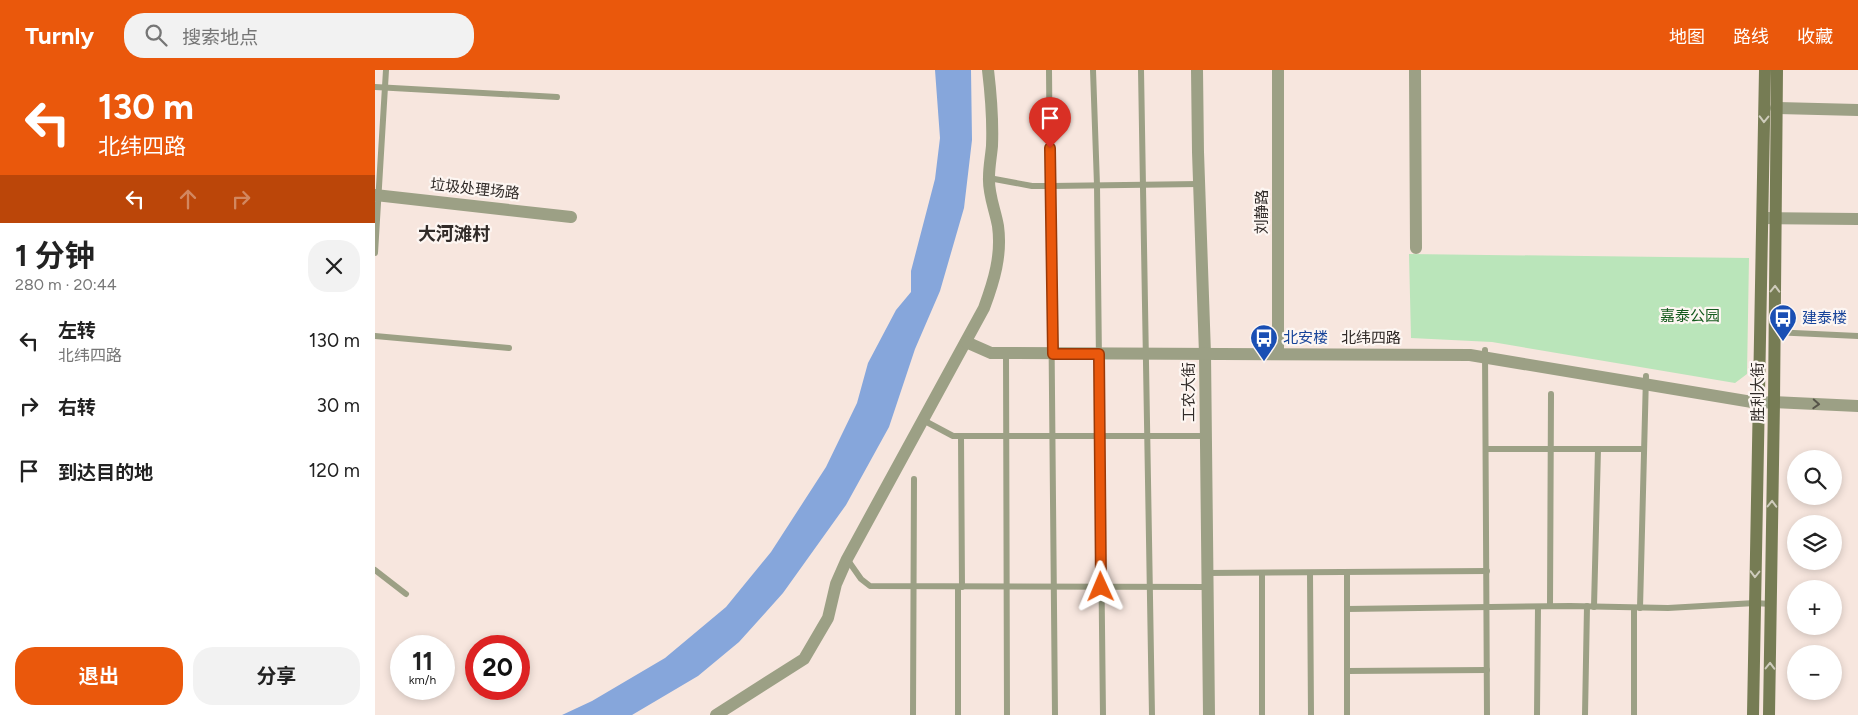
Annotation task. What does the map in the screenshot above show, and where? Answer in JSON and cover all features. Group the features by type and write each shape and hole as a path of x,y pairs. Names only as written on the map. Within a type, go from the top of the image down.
{"main road":[{"name":"胜利大街","path":"1753,715 1765,70"},
{"name":"胜利大街","path":"1769,715 1777,70"}],"street":[{"path":"716,715 804,659 828,618 835,584 847,559 984,308 996,275 999,248 998,226 991,200 989,178 992,145 992,107 988,70"},
{"name":"工农大街","path":"1197,70 1199,184 1208,350"},
{"name":"工农大街","path":"1204,70 1208,350 1206,436 1209,715"},
{"name":"刘静路","path":"1278,70 1279,350"},
{"path":"1415,70 1415,248"},
{"path":"1776,108 1858,110"},
{"name":"垃圾处理场路","path":"377,195 571,217"},
{"path":"1762,218 1858,219"},
{"name":"北纬四路","path":"966,342 991,353 1053,354 1147,354 1208,350 1445,347 1774,402 1858,406"}],"lane":[{"path":"375,253 386,70"},
{"path":"1049,70 1055,715"},
{"path":"1093,70 1097,185 1103,715"},
{"path":"1141,70 1147,354 1151,715"},
{"path":"375,87 557,98"},
{"path":"989,178 1032,186 1199,184"},
{"path":"1774,332 1858,336"},
{"path":"375,336 509,348"},
{"path":"1006,353 1007,715"},
{"path":"1485,354 1487,715"},
{"path":"1634,715 1646,380"},
{"path":"1550,606 1551,394"},
{"path":"923,420 953,436 1206,436"},
{"path":"958,715 961,436"},
{"path":"1486,448 1645,449"},
{"path":"1585,715 1598,449"},
{"path":"913,479 913,715"},
{"path":"847,559 861,579 870,586 1207,587"},
{"path":"375,570 405,594"},
{"path":"1207,573 1487,571"},
{"path":"1262,573 1263,715"},
{"path":"1311,573 1311,715"},
{"path":"1347,573 1347,715"},
{"path":"1347,609 1538,606 1669,608 1755,603 1770,604"},
{"path":"1537,715 1538,606"},
{"path":"1347,671 1487,670"}],"green space":[{"name":"嘉泰公园","path":"1409,254 1749,258 1747,374 1735,383 1492,342 1411,338"}],"water":[{"path":"935,70 971,70 972,140 964,208 940,291 915,349 889,427 846,505 783,593 739,642 698,676 632,715 562,715 592,701 665,658 726,607 771,552 826,467 857,403 868,363 896,310 911,292 911,271 935,179 940,138"}],"place":[{"name":"建泰楼","path":"1783,342"},
{"name":"北安楼","path":"1264,362"}],"district":[{"name":"大河滩村","path":"454,234"}],"route":[{"path":"1050,148 1053,354 1099,354 1101,587"}]}
